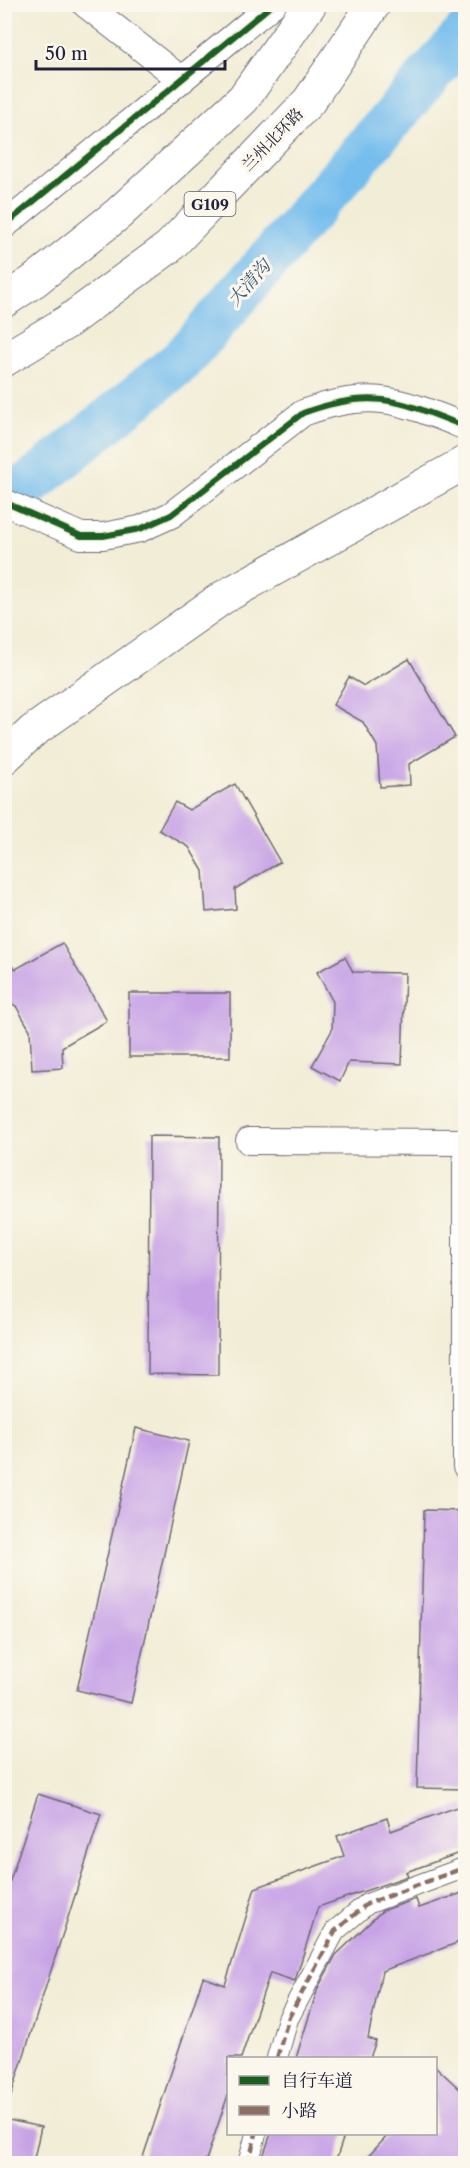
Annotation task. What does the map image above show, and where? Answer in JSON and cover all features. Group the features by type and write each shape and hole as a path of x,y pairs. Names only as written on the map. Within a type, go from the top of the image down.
{"main road":[{"path":"4,301 34,281 118,214 243,99 310,4"},
{"name":"兰州北环路","path":"4,360 68,322 169,247 309,101 374,4"},
{"path":"4,758 33,731 222,598 465,462"}],"street":[{"path":"84,4 182,80"},
{"path":"4,225 273,4"},
{"path":"4,502 81,536 124,533 140,529 171,515 303,413 324,405 368,398 386,400 423,409 465,427"},
{"path":"249,1141 465,1142"},
{"path":"465,1161 465,1466"},
{"path":"277,2057 288,2019 336,1931 367,1904 465,1867"},
{"path":"248,2163 255,2135"}],"building":[{"path":"409,659 455,737 409,764 410,785 380,787 377,746 363,722 333,705 349,677 364,686"},
{"path":"235,784 280,862 235,889 236,909 206,912 203,871 189,847 159,830 175,802 189,810"},
{"path":"62,943 107,1021 62,1047 63,1068 32,1070 30,1030 16,1006 4,999 4,962 16,969"},
{"path":"345,957 353,972 405,973 402,1064 349,1062 340,1081 312,1066 332,1030 333,1002 317,972"},
{"path":"129,993 230,993 230,1057 129,1057"},
{"path":"149,1136 219,1137 218,1375 148,1374"},
{"path":"136,1428 189,1441 131,1703 77,1690"},
{"path":"424,1510 465,1511 465,1789 417,1788"},
{"path":"38,1794 101,1814 9,2102 4,2101 4,1899"},
{"path":"465,1804 465,1851 406,1872 408,1876 318,1907 295,1981 270,1973 241,2057 227,2057 227,2098 205,2163 141,2163 203,1977 225,1985 255,1888 344,1856 337,1836 387,1818 391,1831"},
{"path":"465,1892 465,1940 382,1971 368,2038 376,2041 370,2057 296,2057 318,1988 336,1955 382,1911 416,1899 419,1908"},
{"path":"437,2068 465,2094 465,2163 362,2163 388,2135 437,2135"},
{"path":"4,2119 41,2127 33,2163 4,2163"},
{"path":"270,2135 344,2135 335,2163 261,2163"}],"waterway":[{"name":"大清沟","path":"4,505 182,360 466,33"}],"marked path":[{"path":"277,2057 288,2019 335,1931 367,1904 466,1867"},
{"path":"248,2164 256,2135"}],"cycle path":[{"path":"5,225 273,4"},
{"path":"4,502 81,536 103,536 140,529 171,515 303,413 327,405 368,399 386,400 423,410 466,427"},
{"path":"466,1161 466,1466"}]}
